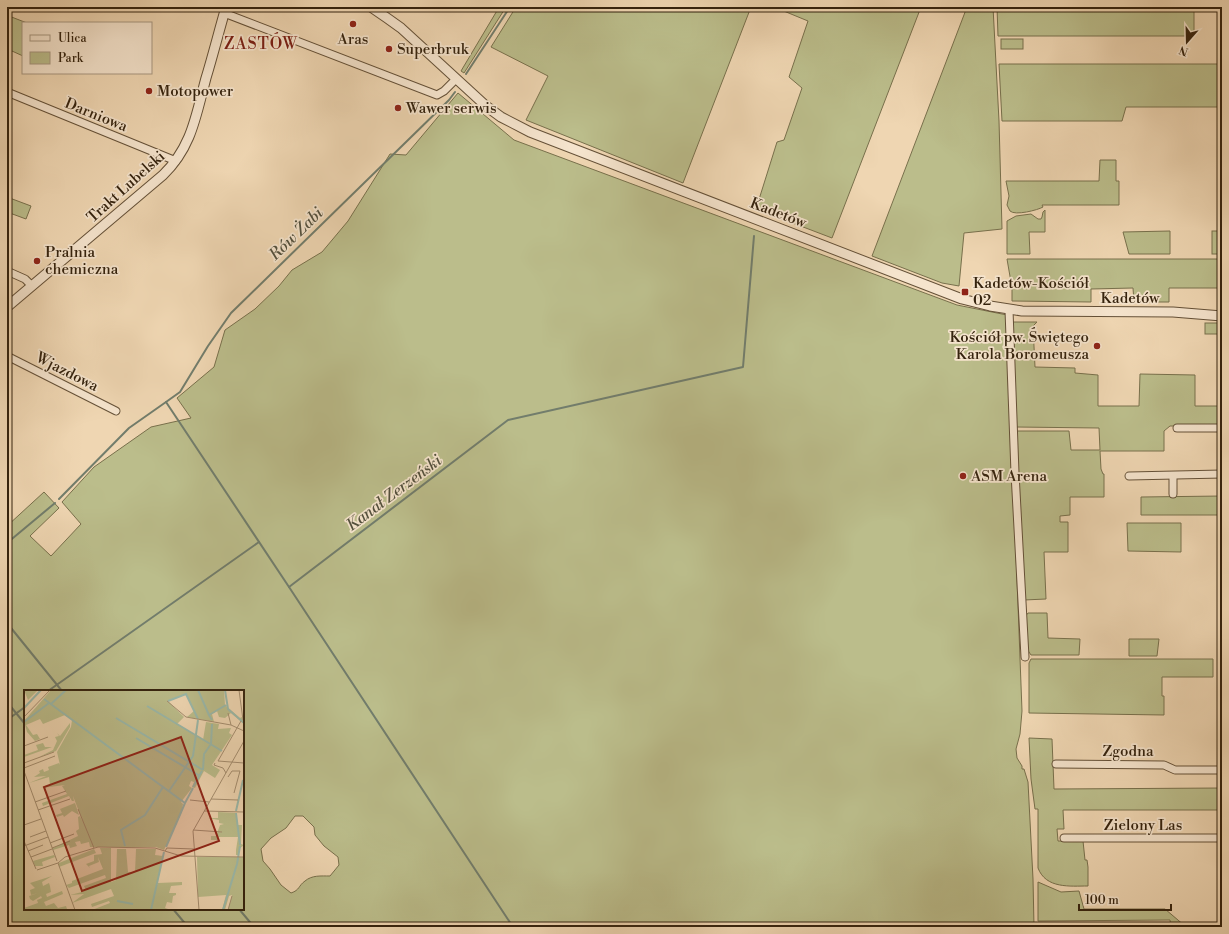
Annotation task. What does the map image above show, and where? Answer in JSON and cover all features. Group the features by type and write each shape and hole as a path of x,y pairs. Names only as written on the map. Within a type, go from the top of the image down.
{"street":[{"name":"Kadetów","path":"371,7 401,28 486,106 501,117 530,132 962,299 1009,310 1056,312 1173,312 1222,316"},
{"path":"225,10 437,95 444,91 456,79"},
{"name":"Trakt Lubelski","path":"7,307 163,175 176,161 185,147 193,127 225,10"},
{"name":"Darniowa","path":"7,92 176,161"},
{"path":"7,271 25,279 32,286"},
{"path":"1009,310 1015,473 1025,657"},
{"name":"Wjazdowa","path":"7,356 116,411"},
{"path":"1177,428 1222,428"},
{"path":"1129,476 1222,474"},
{"path":"1173,476 1173,494"},
{"name":"Zgodna","path":"1056,764 1164,764 1175,770 1222,770"},
{"name":"Zielony Las","path":"1064,838 1222,838"}],"green space":[{"path":"506,7 464,73 461,71 498,9 502,10"},
{"path":"516,7 751,7 683,183 526,120 548,76 491,47"},
{"path":"774,7 921,7 832,238 756,209 777,142 784,140 802,88 789,77 808,21"},
{"path":"967,7 993,7 999,121 1002,229 964,233 959,286 942,283 872,256"},
{"path":"997,7 1194,7 1194,36 998,36"},
{"path":"9,16 24,22 22,22 22,56 12,51 7,65 7,20"},
{"path":"1001,39 1023,39 1023,49 1001,49"},
{"path":"999,64 1222,64 1222,107 1126,107 1122,121 1002,121"},
{"path":"458,93 514,140 957,305 1007,315 1022,711 1020,734 1016,749 1017,758 1022,766 1022,769 1024,769 1028,782 1034,927 7,927 7,526 44,492 59,508 30,536 51,556 81,524 62,502 94,467 151,427 191,418 177,398 214,367 225,330 255,309 279,286 292,270 322,252 348,221 390,154 406,155","holes":["295,816 303,816 314,827 315,835 324,846 338,857 339,865 330,876 317,876 308,879 296,891 291,893 281,885 263,861 261,849 271,838 286,828"]},
{"path":"1100,160 1116,160 1116,181 1119,181 1119,205 1042,205 1043,207 1026,212 1017,213 1010,211 1007,205 1009,196 1006,181 1099,181"},
{"path":"7,197 31,206 26,219 7,212"},
{"path":"1045,210 1045,232 1029,232 1030,254 1007,254 1007,221 1016,216 1031,214 1038,219 1041,219"},
{"path":"1170,231 1170,254 1129,254 1123,232"},
{"path":"1212,231 1222,231 1222,254 1212,254"},
{"path":"1007,259 1222,259 1222,288 1169,288 1169,302 1134,302 1133,288 1091,289 1091,302 1012,301 1012,288"},
{"path":"1013,322 1037,322 1033,326 1035,367 1075,368 1075,373 1098,375 1098,406 1139,406 1140,374 1195,375 1195,406 1222,406 1222,426 1170,426 1164,431 1164,451 1100,451 1101,469 1104,474 1104,497 1070,497 1070,515 1060,516 1060,522 1068,522 1068,552 1044,552 1046,599 1024,600 1016,431 1069,431 1071,450 1100,450 1099,428 1016,427"},
{"path":"1205,323 1222,323 1222,334 1205,334"},
{"path":"1222,496 1222,515 1141,515 1141,497"},
{"path":"1127,523 1181,523 1181,552 1128,551"},
{"path":"1028,613 1047,613 1048,638 1080,639 1079,655 1031,655 1027,649 1025,617"},
{"path":"1129,639 1159,639 1157,656 1129,656"},
{"path":"1031,659 1213,659 1213,677 1162,677 1164,715 1029,713 1029,663"},
{"path":"1029,738 1052,739 1054,789 1222,788 1222,810 1063,810 1064,829 1057,829 1058,841 1083,841 1085,860 1087,860 1088,867 1088,886 1066,886 1053,883 1042,875 1038,868 1038,809 1035,809 1031,779"},
{"path":"1038,882 1061,892 1079,891 1084,909 1165,909 1185,926 1200,927 1171,927 1170,920 1038,921"}],"waterway":[{"name":"Rów Żabi","path":"466,74 510,7"},
{"name":"Rów Żabi","path":"166,402 180,392 208,346 231,313 449,100 455,92"},
{"name":"Kanał Zerzeński","path":"59,499 129,428 166,402 289,587 508,420 743,367 754,236"},
{"name":"Kanał Zerzeński","path":"7,543 55,503"},
{"path":"49,690 259,542"},
{"path":"289,587 513,927"},
{"path":"7,623 61,690"},
{"path":"7,702 24,723"},
{"path":"7,720 24,708"},
{"path":"174,910 188,927"},
{"path":"240,910 254,927"}],"place":[{"name":"Aras","path":"353,24"},
{"name":"Superbruk","path":"389,49"},
{"name":"Motopower","path":"149,91"},
{"name":"Wawer serwis","path":"398,108"},
{"name":"Pralnia chemiczna","path":"37,261"},
{"name":"Kadetów-Kościół 02","path":"965,292"},
{"name":"Kościół pw. Świętego Karola Boromeusza","path":"1097,346"},
{"name":"ASM Arena","path":"963,476"}],"district":[{"name":"ZASTÓW","path":"261,44"}]}
